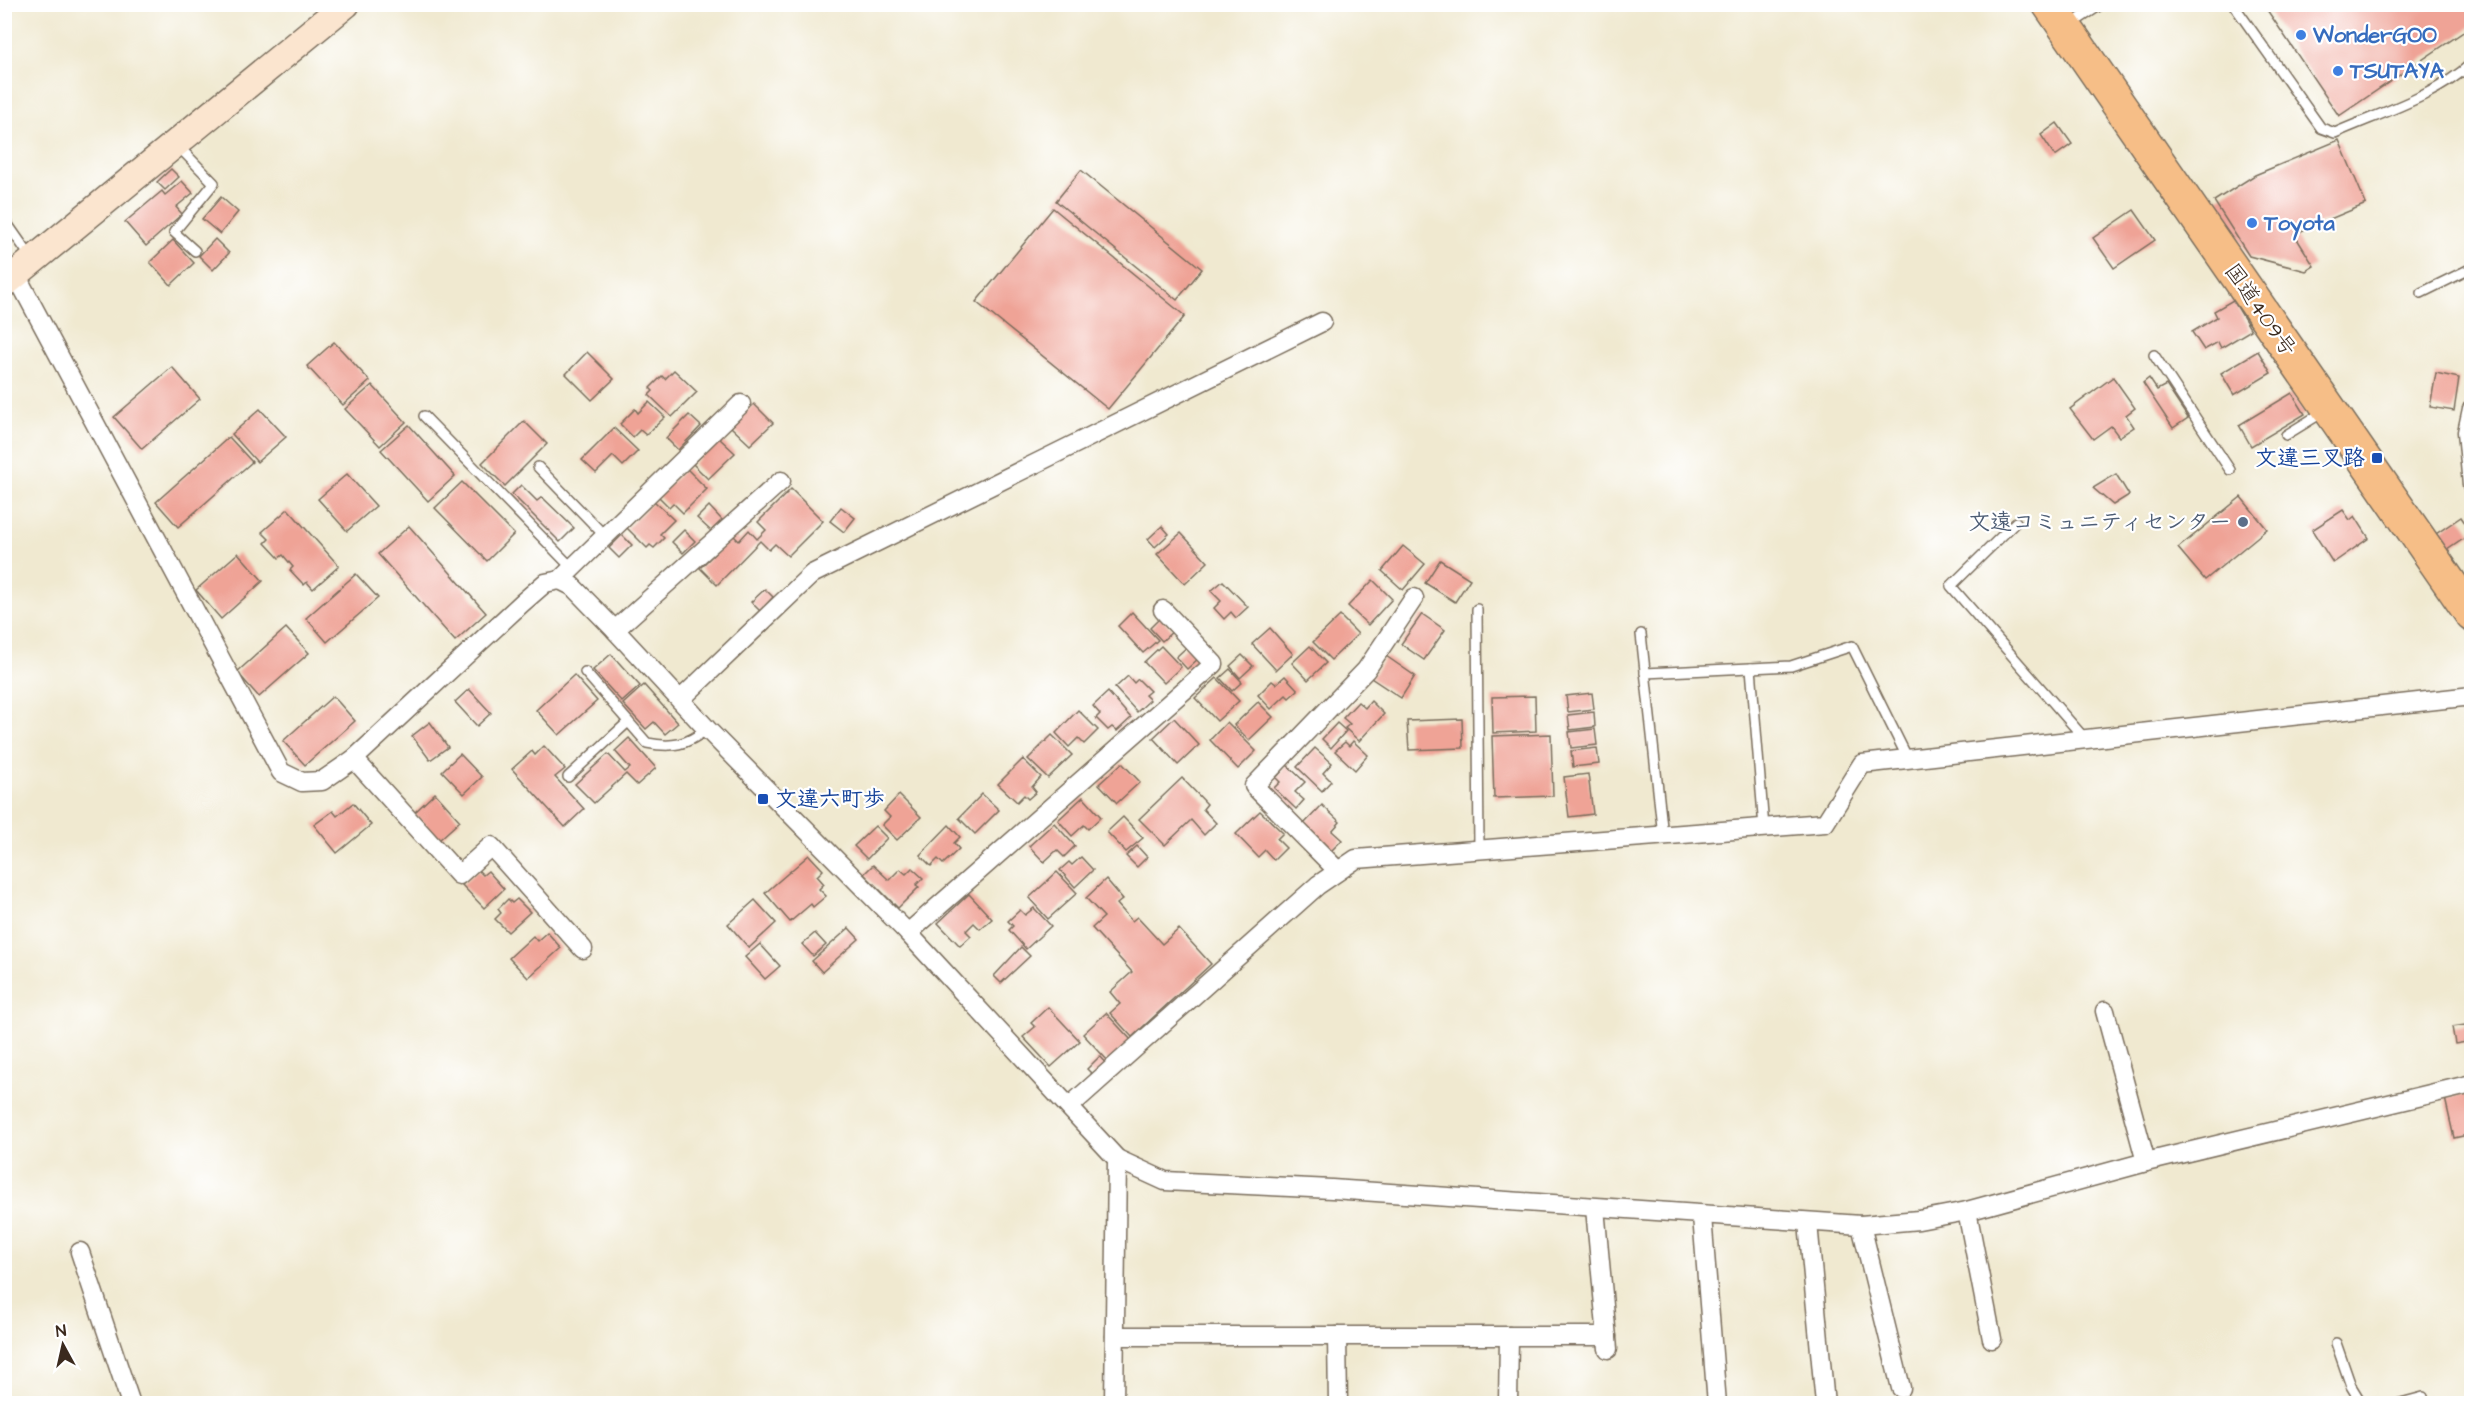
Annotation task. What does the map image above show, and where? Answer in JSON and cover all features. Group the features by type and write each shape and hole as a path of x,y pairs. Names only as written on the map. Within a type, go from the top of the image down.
{"highway":[{"name":"国道409号","path":"2057,16 2472,615"}],"street":[{"path":"346,4 18,274 281,772 302,782 322,780 354,759 522,603 545,583 566,574 741,404"},
{"path":"680,700 812,574 1322,322"},
{"path":"2472,410 2467,432 2472,485"},
{"path":"615,630 781,481"},
{"path":"566,574 572,586 707,729 908,933 1117,1159 1165,1181 1332,1189 1702,1216 1861,1225 1919,1220 1967,1211 2146,1162 2472,1084"},
{"path":"1338,872 1254,786 1366,670 1414,598"},
{"path":"908,933 1214,664 1163,610"},
{"path":"1070,1106 1318,885 1356,859 1825,823 1862,764 2472,696"},
{"path":"354,759 459,875 491,846 583,949"},
{"path":"2105,1011 2146,1162"},
{"path":"1114,1404 1117,1159"},
{"path":"1115,1336 1509,1336 1607,1343 1595,1208"},
{"path":"1967,1211 1992,1339"},
{"path":"1702,1216 1717,1404"},
{"path":"1808,1223 1825,1404"},
{"path":"1861,1225 1901,1388"},
{"path":"81,1252 131,1404"},
{"path":"1337,1336 1338,1404"},
{"path":"1508,1404 1509,1336"}],"lane":[{"path":"2057,16 2102,4"},
{"path":"2233,4 2320,129 2335,133 2427,92 2461,73 2472,63"},
{"path":"176,144 214,183 174,232 195,251"},
{"path":"4,219 18,274"},
{"path":"2421,293 2472,268"},
{"path":"2154,354 2230,470"},
{"path":"2286,435 2329,409"},
{"path":"424,416 566,574"},
{"path":"538,466 605,536"},
{"path":"2016,522 1951,586 2086,740"},
{"path":"1478,609 1479,850"},
{"path":"1641,634 1663,836"},
{"path":"1645,673 1791,666 1852,646 1908,759"},
{"path":"1751,668 1764,828"},
{"path":"585,672 646,743 664,747 680,746 693,740 707,729"},
{"path":"568,777 628,722"},
{"path":"2336,1343 2351,1386 2362,1404"},
{"path":"2397,1404 2423,1397 2425,1404"}],"building":[{"path":"2263,4 2472,4 2472,26 2339,116"},
{"path":"2057,123 2072,144 2055,156 2041,135"},
{"path":"2339,140 2366,204 2294,234 2314,266 2306,271 2249,256 2214,201 2255,175"},
{"path":"171,169 179,177 165,190 157,182"},
{"path":"1081,170 1202,269 1177,300 1056,201"},
{"path":"182,181 193,193 176,207 182,214 146,246 125,222 162,191 165,195"},
{"path":"221,197 238,212 220,234 202,219"},
{"path":"1053,208 1185,316 1108,409 976,302"},
{"path":"2134,210 2155,240 2114,268 2093,238"},
{"path":"4,233 12,244 4,250"},
{"path":"215,239 229,253 213,270 199,256"},
{"path":"173,240 194,263 171,285 150,262"},
{"path":"2233,300 2251,330 2221,348 2218,342 2204,350 2192,332 2217,317 2214,311"},
{"path":"334,342 370,381 343,405 307,366"},
{"path":"2258,351 2271,373 2234,395 2221,373"},
{"path":"587,352 614,379 592,400 566,374"},
{"path":"172,367 200,399 142,449 114,417"},
{"path":"674,370 697,392 672,417 649,395 653,391 650,388 662,376 665,379"},
{"path":"2436,373 2459,378 2454,411 2430,407"},
{"path":"2113,377 2135,408 2126,415 2134,427 2119,437 2111,426 2093,439 2070,409"},
{"path":"2149,378 2157,390 2166,385 2188,418 2173,428 2143,383"},
{"path":"372,385 406,422 380,446 345,409"},
{"path":"2292,393 2305,414 2251,446 2239,425"},
{"path":"649,402 665,417 646,435 640,430 633,437 620,424 635,409 638,413"},
{"path":"754,404 773,423 750,445 731,427"},
{"path":"260,409 286,437 257,462 232,434"},
{"path":"689,415 701,426 678,450 666,438"},
{"path":"524,421 547,444 505,486 482,463"},
{"path":"409,425 455,476 428,501 381,450"},
{"path":"614,428 638,451 623,466 613,456 596,473 582,460"},
{"path":"229,437 252,462 178,527 156,502"},
{"path":"719,438 735,453 708,479 693,464"},
{"path":"686,468 707,489 683,513 673,503 669,507 658,496"},
{"path":"347,474 376,506 347,531 318,499"},
{"path":"2116,474 2129,495 2113,505 2093,488"},
{"path":"462,482 514,534 487,561 435,508"},
{"path":"521,485 537,501 542,497 574,528 560,542 512,494"},
{"path":"791,489 823,521 788,556 775,544 769,550 760,541 717,585 700,568 733,535 739,541 749,530 757,539 766,530 758,522"},
{"path":"2241,497 2267,529 2205,580 2178,548"},
{"path":"654,501 674,520 660,534 664,538 654,548 650,545 647,548 627,528"},
{"path":"709,506 722,520 711,531 697,518"},
{"path":"841,507 855,518 844,532 830,521"},
{"path":"288,509 339,566 313,589 307,582 304,585 290,570 293,567 283,555 279,558 265,543 269,539 262,532"},
{"path":"2343,510 2350,520 2355,516 2369,538 2333,563 2312,530"},
{"path":"2461,517 2472,533 2447,550 2436,534"},
{"path":"409,526 486,613 455,641 378,554"},
{"path":"1162,526 1169,534 1155,547 1148,539"},
{"path":"684,530 695,541 683,553 672,542"},
{"path":"1181,533 1208,562 1185,584 1157,554"},
{"path":"622,535 632,545 619,558 609,548"},
{"path":"1403,546 1425,564 1403,590 1382,571"},
{"path":"238,553 263,581 221,619 196,590"},
{"path":"1440,560 1470,579 1455,602 1425,583"},
{"path":"356,574 378,598 327,642 306,618"},
{"path":"1373,580 1392,599 1368,625 1348,606"},
{"path":"1223,581 1248,607 1236,618 1231,612 1224,619 1214,608 1221,601 1211,591"},
{"path":"765,589 773,597 760,611 751,602"},
{"path":"1132,612 1158,640 1143,653 1118,626"},
{"path":"1422,614 1445,630 1424,660 1401,644"},
{"path":"1340,616 1358,634 1331,660 1313,642"},
{"path":"1161,617 1173,631 1162,641 1150,628"},
{"path":"286,628 309,653 259,697 237,672"},
{"path":"1270,628 1293,654 1276,670 1252,644"},
{"path":"1161,646 1181,667 1164,683 1144,662"},
{"path":"1188,646 1199,658 1187,669 1176,657"},
{"path":"1310,646 1326,663 1308,680 1292,663"},
{"path":"611,654 640,686 622,702 593,670"},
{"path":"1242,655 1253,666 1240,678 1230,666"},
{"path":"1386,656 1415,676 1401,698 1371,678"},
{"path":"1230,669 1242,682 1232,691 1220,678"},
{"path":"574,675 597,701 559,735 536,710"},
{"path":"1128,676 1134,683 1138,679 1150,691 1145,695 1150,700 1137,712 1115,688"},
{"path":"1285,676 1298,690 1289,698 1286,695 1271,709 1258,695 1272,681 1276,684"},
{"path":"1217,678 1239,701 1217,721 1195,698"},
{"path":"644,685 678,723 665,734 654,722 646,729 623,704"},
{"path":"469,689 491,713 477,726 455,702"},
{"path":"1108,692 1131,718 1117,731 1112,727 1108,730 1096,718 1100,714 1093,706"},
{"path":"1592,693 1594,709 1568,712 1566,696"},
{"path":"333,696 355,721 305,765 283,741"},
{"path":"1535,696 1536,731 1493,733 1492,697"},
{"path":"1371,701 1384,714 1359,741 1345,728 1350,724 1343,718 1358,702 1365,708"},
{"path":"1258,702 1273,717 1249,740 1234,725"},
{"path":"1078,710 1098,730 1084,744 1078,738 1069,747 1056,733"},
{"path":"1594,712 1595,727 1570,730 1568,715"},
{"path":"1174,718 1199,745 1178,765 1153,738"},
{"path":"1462,719 1463,748 1409,750 1407,721"},
{"path":"430,722 448,747 430,760 412,736"},
{"path":"1227,722 1256,751 1238,769 1210,740"},
{"path":"1337,723 1346,731 1331,748 1322,739"},
{"path":"1595,729 1597,745 1571,748 1569,732"},
{"path":"1551,734 1553,796 1494,798 1492,736"},
{"path":"1052,735 1072,755 1048,778 1028,759"},
{"path":"629,738 656,768 637,785 626,774 594,803 575,784 608,754 625,772 630,768 615,751"},
{"path":"1353,741 1368,755 1355,770 1335,751 1345,742 1349,746"},
{"path":"544,746 565,769 555,777 584,809 565,827 512,769 532,751 535,755"},
{"path":"1315,748 1332,763 1323,773 1331,781 1322,791 1297,767"},
{"path":"1597,748 1599,764 1573,767 1571,751"},
{"path":"460,754 482,777 464,794 442,771"},
{"path":"1023,759 1041,777 1032,787 1036,792 1028,799 1024,795 1017,802 998,784"},
{"path":"1122,763 1140,782 1117,803 1099,784"},
{"path":"1287,765 1305,782 1295,792 1304,800 1296,809 1274,788 1280,782 1276,778"},
{"path":"1588,774 1593,814 1569,817 1564,777"},
{"path":"1182,778 1207,804 1203,809 1216,823 1204,835 1191,820 1165,845 1139,819"},
{"path":"435,793 460,821 439,840 414,813"},
{"path":"982,794 999,810 975,834 959,818"},
{"path":"899,795 921,817 897,840 882,825 890,817 884,811"},
{"path":"1083,797 1101,817 1088,829 1084,825 1072,836 1058,820"},
{"path":"353,803 371,825 337,853 314,825 333,811 337,816"},
{"path":"1322,805 1340,822 1332,831 1342,840 1331,851 1303,825"},
{"path":"1260,811 1283,833 1277,839 1286,848 1274,860 1265,850 1258,857 1236,834"},
{"path":"1123,817 1143,838 1126,852 1107,832"},
{"path":"1054,823 1075,846 1064,857 1057,850 1044,862 1029,846"},
{"path":"949,825 960,837 954,843 959,849 943,864 938,859 931,866 920,855"},
{"path":"875,826 887,838 867,859 854,846"},
{"path":"1137,846 1147,857 1137,867 1126,856"},
{"path":"809,855 823,870 817,876 824,884 819,889 826,896 813,907 811,904 790,922 765,893"},
{"path":"1081,857 1093,870 1075,887 1060,870 1069,862 1072,865"},
{"path":"873,865 889,880 900,869 906,874 912,868 923,878 916,885 919,887 898,908 864,874"},
{"path":"478,870 483,875 488,871 504,889 484,908 462,885"},
{"path":"1057,872 1077,893 1048,919 1029,898"},
{"path":"1106,879 1123,899 1117,904 1132,921 1137,917 1162,944 1179,929 1211,964 1132,1037 1110,1013 1120,1004 1110,992 1132,972 1092,928 1104,917 1086,898"},
{"path":"969,894 992,919 980,929 974,923 966,931 971,936 960,946 938,923"},
{"path":"508,899 512,903 517,899 530,912 508,932 495,919 501,913 498,909"},
{"path":"755,900 776,923 749,948 728,924"},
{"path":"1034,908 1051,926 1026,949 1009,930 1013,926 1008,921 1020,910 1025,915"},
{"path":"849,928 859,939 822,972 812,961"},
{"path":"547,932 561,948 528,978 509,958 533,936 537,941"},
{"path":"815,933 826,945 813,956 802,944"},
{"path":"760,944 780,966 765,979 745,957"},
{"path":"1021,947 1030,956 1001,983 994,976"},
{"path":"1048,1007 1080,1041 1051,1067 1023,1037 1035,1027 1031,1023"},
{"path":"1106,1013 1132,1041 1109,1062 1083,1034"},
{"path":"2472,1024 2472,1041 2455,1044 2452,1027"},
{"path":"1100,1056 1108,1065 1095,1077 1087,1069"},
{"path":"2472,1092 2472,1134 2454,1138 2445,1098"}],"place":[{"name":"WonderGOO","path":"2301,35"},
{"name":"TSUTAYA","path":"2338,71"},
{"name":"Toyota","path":"2252,223"},
{"name":"文違三叉路","path":"2377,458"},
{"name":"文遠コミュニティセンター","path":"2243,522"},
{"name":"文違六町歩","path":"763,799"}]}
